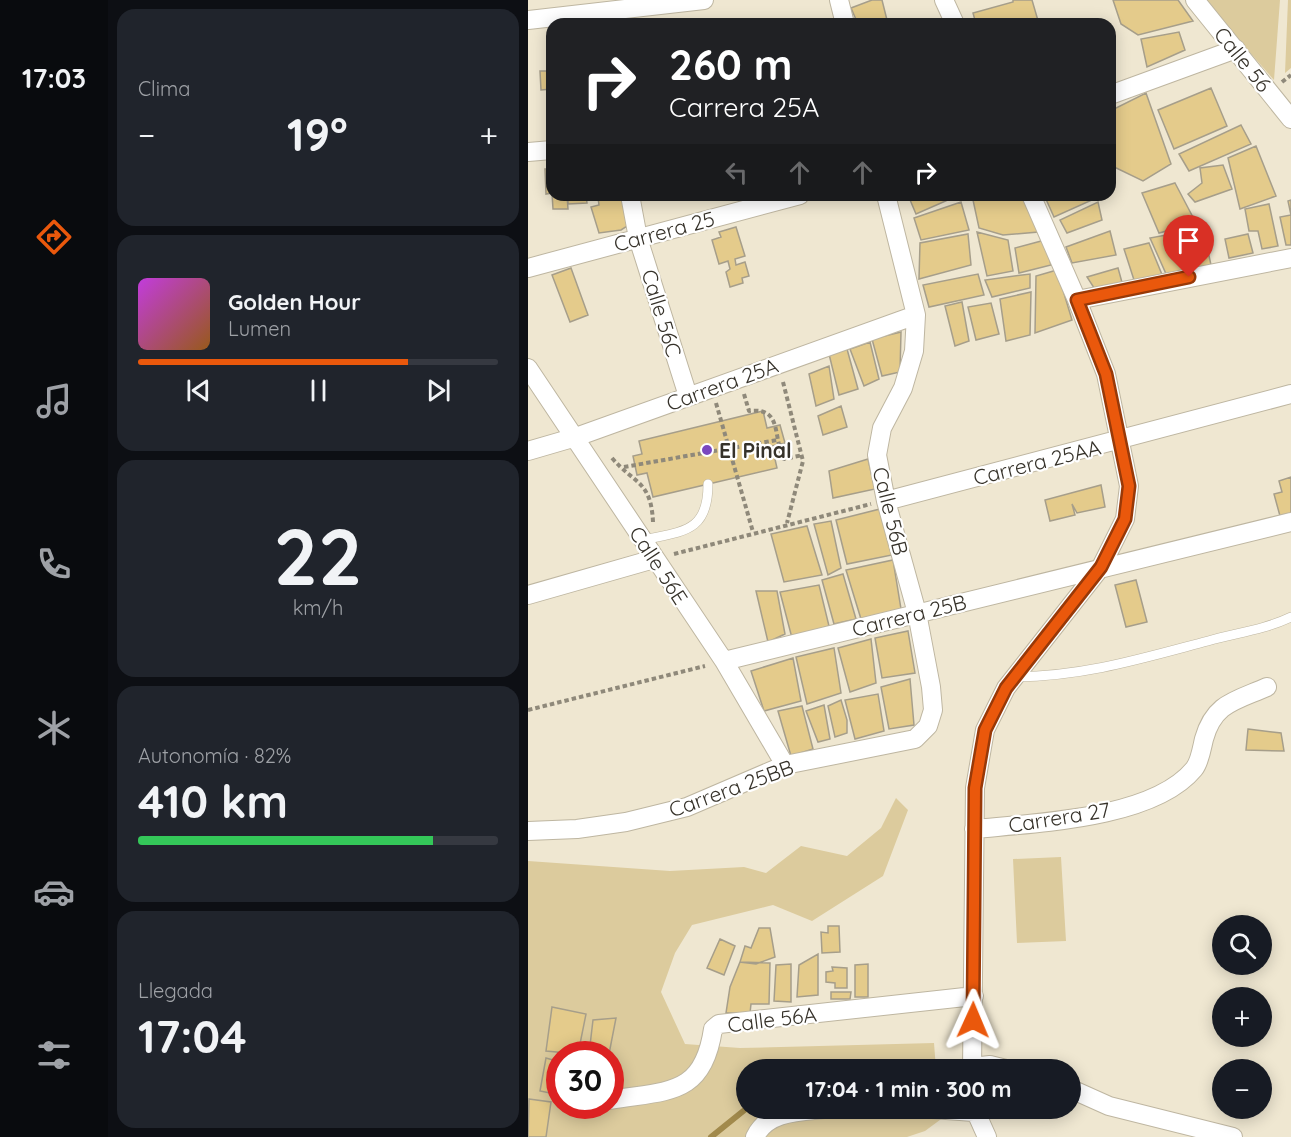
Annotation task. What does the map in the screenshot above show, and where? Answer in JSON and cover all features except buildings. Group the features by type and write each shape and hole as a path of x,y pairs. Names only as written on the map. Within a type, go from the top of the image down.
{"street":[{"path":"597,18 704,0"},
{"path":"839,0 844,18"},
{"path":"944,0 952,18"},
{"name":"Calle 56","path":"1194,0 1291,119"},
{"path":"528,20 546,19"},
{"path":"1116,93 1236,49"},
{"path":"528,152 546,150"},
{"name":"Calle 56C","path":"631,201 638,238 688,396"},
{"name":"Carrera 25","path":"528,268 777,201"},
{"name":"Calle 56B","path":"888,201 916,315 914,351 903,388 882,428 877,455 886,501 917,613 933,710 928,726"},
{"path":"972,1059 975,788 985,730 1015,677 1101,567 1125,519 1129,486 1106,374 1077,300 1034,201"},
{"path":"1077,300 1291,258"},
{"name":"Carrera 25A","path":"528,451 576,437 916,315"},
{"name":"Calle 56E","path":"528,368 650,539 654,559 724,661 785,765"},
{"name":"Carrera 25AA","path":"886,501 1291,394"},
{"name":"Carrera 25B","path":"724,661 1291,522"},
{"path":"528,595 654,559"},
{"name":"Carrera 27","path":"974,829 1081,818 1135,804 1174,786 1196,768 1210,719 1221,707 1266,687"},
{"name":"Carrera 25BB","path":"528,831 577,829 626,822 687,807 785,765 915,740 928,726"},
{"name":"Calle 56A","path":"624,1098 675,1089 695,1077 710,1052 713,1029 719,1024 974,996"},
{"path":"1081,1093 1109,1106 1233,1137"},
{"path":"755,1137 761,1125 769,1119"},
{"path":"977,1119 984,1136"}],"lane":[{"path":"650,539 682,532 695,525 705,512 708,484"},
{"path":"1015,677 1058,677 1109,668 1218,638 1271,627 1291,617"}],"path":[{"path":"773,383 791,377"},
{"path":"783,380 803,455 801,473 787,523"},
{"path":"734,396 753,390"},
{"path":"744,393 749,411 763,410 771,414 784,459 803,455"},
{"path":"705,407 725,400"},
{"path":"716,403 753,532"},
{"path":"624,467 777,440"},
{"path":"607,448 614,461 635,477 652,502 650,539"},
{"path":"684,450 685,456"},
{"path":"654,559 787,523 886,501"},
{"path":"528,710 724,661"}],"shaded area":[{"path":"1204,0 1280,0 1274,80"},
{"path":"1288,0 1291,0 1291,68 1285,73"},
{"path":"896,798 908,810 883,876 812,921 773,905 692,925 675,953 661,992 685,1044 740,1048 934,1043 935,1059 736,1059 736,1119 941,1119 925,1131 907,1137 528,1137 528,861 670,871 744,867 766,873 801,846 847,856 881,828"},
{"path":"1061,857 1066,941 1017,943 1013,859"}],"waterway":[{"path":"711,1137 736,1117"}],"place":[{"name":"El Pinal","path":"707,450"}],"route":[{"path":"973,1020 975,788 985,730 1006,688 1101,567 1125,519 1129,486 1106,374 1077,300 1189,277"}]}
